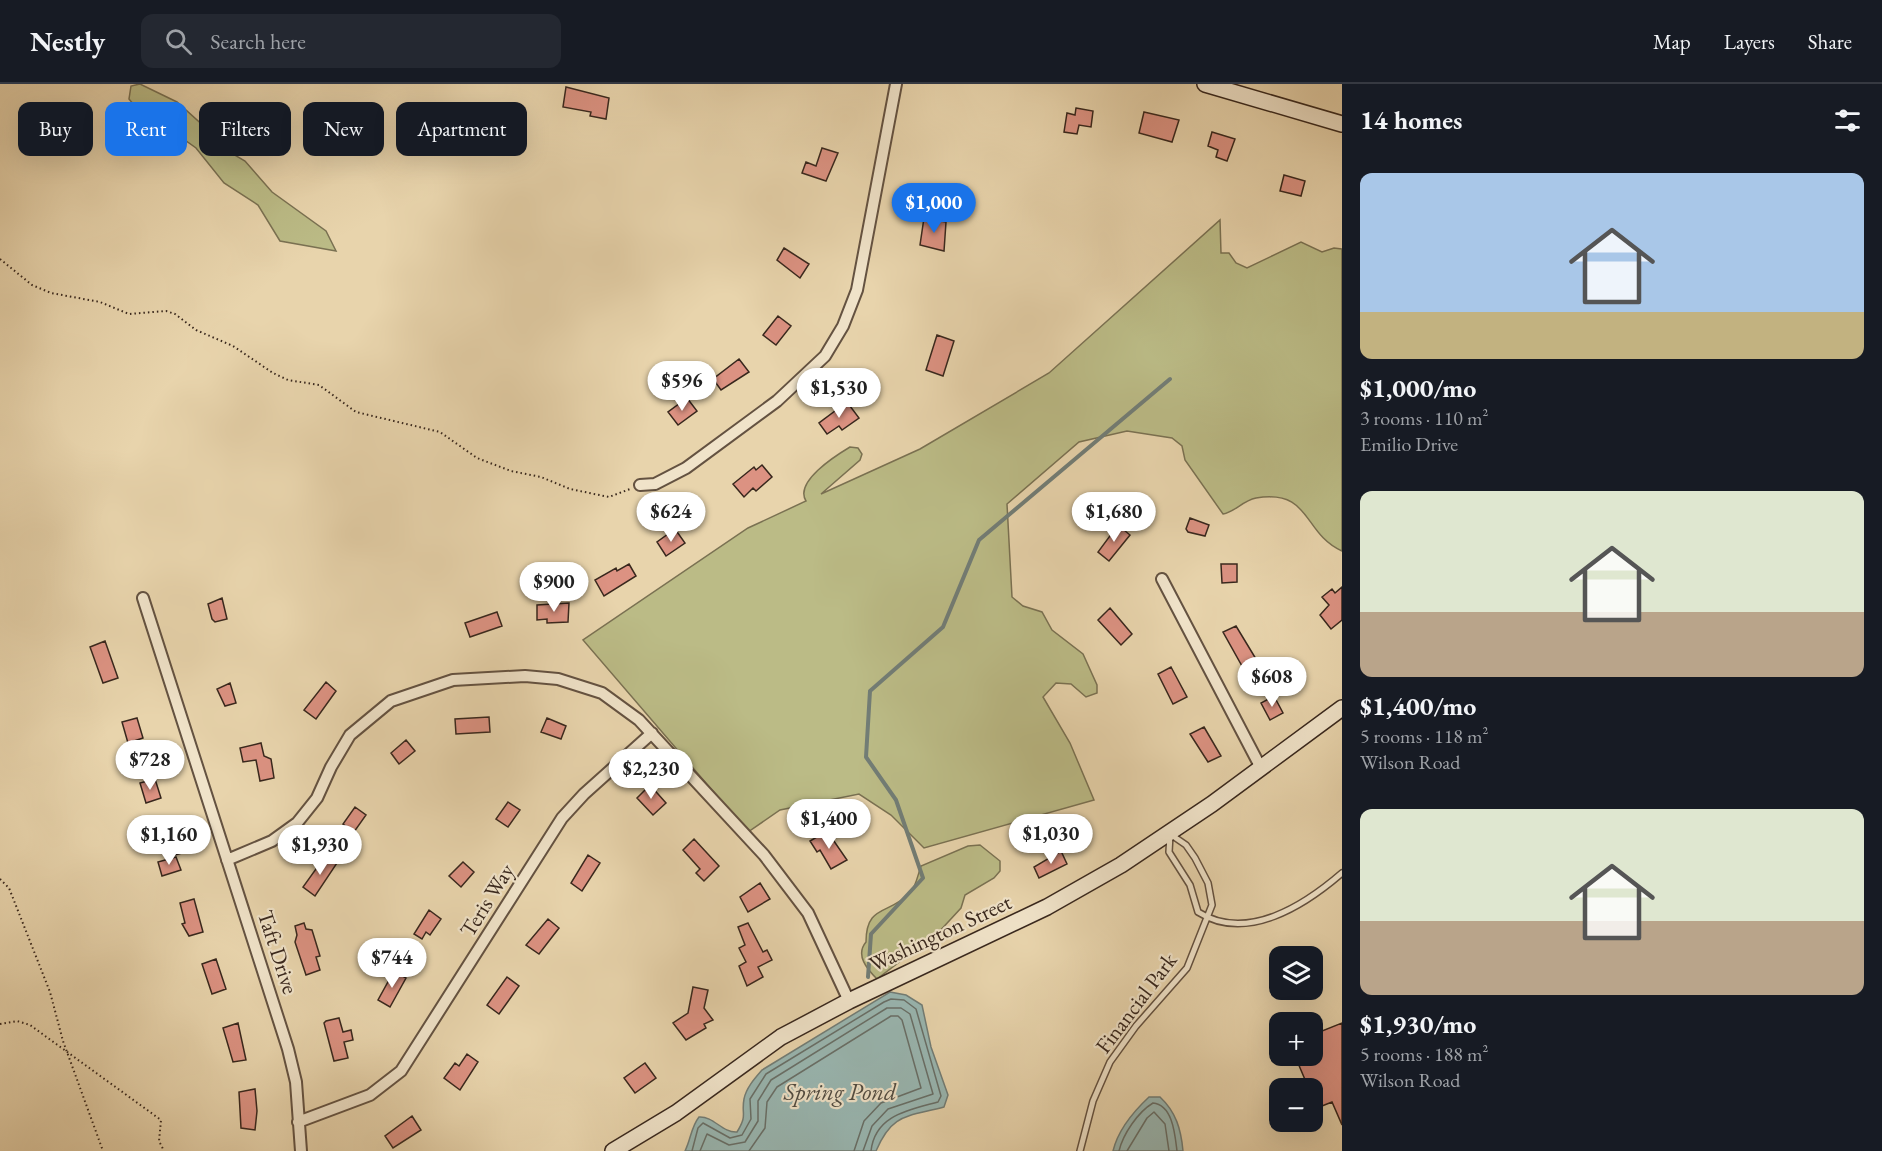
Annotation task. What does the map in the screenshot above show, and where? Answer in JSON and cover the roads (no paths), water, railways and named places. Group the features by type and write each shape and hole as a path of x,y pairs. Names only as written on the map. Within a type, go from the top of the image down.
{"main road":[{"path":"1205,84 1342,124"},
{"name":"Washington Street","path":"613,1151 676,1113 781,1037 849,1001 1047,907 1170,834 1342,708"}],"street":[{"path":"640,485 655,484 686,468 777,401 825,356 843,326 857,290 896,84"},
{"path":"1162,579 1261,768"},
{"name":"Taft Drive","path":"143,598 288,1049 296,1082 301,1151"},
{"path":"227,860 281,836 308,812 339,752 364,721 391,701 435,684 453,680 525,676 558,679 588,687 615,701 652,733 764,855 798,898 825,946 849,1001"},
{"name":"Teris Way","path":"298,1122 370,1095 401,1071 562,818 584,794 652,733"}],"lane":[{"name":"Financial Park","path":"1080,1151 1093,1101 1110,1062 1136,1026 1186,968 1205,916 1212,905 1208,883 1186,845 1170,834"},
{"path":"1170,834 1169,852 1190,885 1198,912 1231,922 1278,915 1305,903 1342,873"}],"water":[{"name":"Spring Pond","path":"890,992 906,995 922,1005 931,1047 948,1095 944,1107 902,1118 888,1130 876,1151 685,1151 699,1117 709,1119 732,1132 737,1132 743,1118 745,1095 762,1070"},
{"path":"1149,1097 1160,1097 1174,1115 1181,1135 1183,1151 1113,1151 1127,1121"}],"waterway":[{"path":"868,977 871,934 923,878 896,800 866,757 870,691 943,627 979,540 1170,379"}]}
